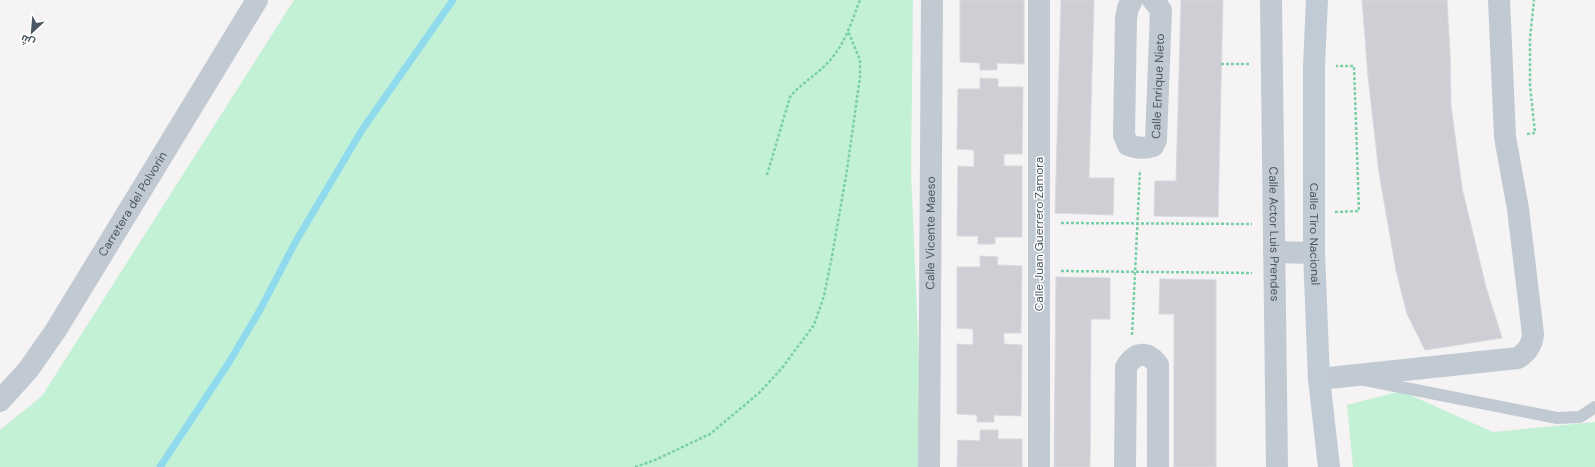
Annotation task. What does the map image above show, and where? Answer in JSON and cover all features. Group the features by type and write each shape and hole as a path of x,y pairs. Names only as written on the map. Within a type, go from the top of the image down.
{"main road":[{"name":"Calle Tiro Nacional","path":"1317,0 1314,66 1314,253 1319,379 1329,467"}],"street":[{"name":"Carretera del Polvorin","path":"0,401 28,370 56,330 257,0"},
{"name":"Calle Vicente Maeso","path":"930,467 932,0"},
{"name":"Calle Juan Guerrero Zamora","path":"1039,0 1039,467"},
{"name":"Calle Enrique Nieto","path":"1132,0 1128,8 1126,18 1124,135 1128,145 1141,148 1153,146 1156,140 1161,10 1153,0"},
{"name":"Calle Actor Luis Prendes","path":"1271,0 1277,467"},
{"path":"1319,379 1518,358 1526,353 1532,344 1534,334 1506,137 1499,0"},
{"path":"1274,263 1314,253"},
{"path":"1125,467 1126,367 1131,359 1138,355 1146,355 1153,358 1158,365 1158,467"}],"lane":[{"path":"1346,376 1558,418 1580,417 1595,407"}],"path":[{"path":"767,175 790,97 797,87 831,60 839,49 860,0"},
{"path":"1506,137 1535,133 1530,86 1530,38 1534,0"},
{"path":"635,467 655,460 710,434 760,393 782,368 814,325 824,296 847,170 860,77 860,60 848,31"},
{"path":"1314,212 1359,211 1354,66"},
{"path":"1131,359 1141,148"},
{"path":"1040,223 1274,224"},
{"path":"1039,271 1135,272 1274,263"}],"green space":[{"path":"294,0 913,0 911,171 921,409 918,467 0,467 0,430 42,396"},
{"path":"1401,391 1493,432 1595,422 1595,467 1353,467 1347,405"}],"building":[{"path":"960,0 1024,0 1024,64 997,63 997,70 980,70 980,63 960,62"},
{"path":"1061,0 1094,0 1089,178 1114,178 1113,215 1055,213"},
{"path":"1181,0 1223,0 1218,217 1154,216 1155,181 1176,181"},
{"path":"1362,0 1447,0 1451,106 1462,188 1486,287 1502,338 1425,350 1407,314 1396,270 1379,173 1368,76"},
{"path":"980,78 998,79 998,87 1023,87 1022,154 1004,154 1004,166 1022,166 1022,237 995,237 995,244 978,244 978,236 957,236 958,166 974,167 974,150 957,149 958,89 980,89"},
{"path":"980,256 998,257 997,265 1022,266 1021,333 1004,333 1004,344 1022,345 1021,416 994,415 994,422 977,422 977,415 957,414 957,344 973,345 973,329 957,328 957,267 980,267"},
{"path":"1056,277 1110,278 1110,319 1091,319 1090,467 1054,467"},
{"path":"1160,279 1216,280 1216,467 1174,467 1174,314 1159,314"},
{"path":"980,430 998,430 998,439 1022,439 1022,467 957,467 958,440 980,441"}],"waterway":[{"path":"160,467 228,364 260,310 296,241 362,130 453,0"}]}
